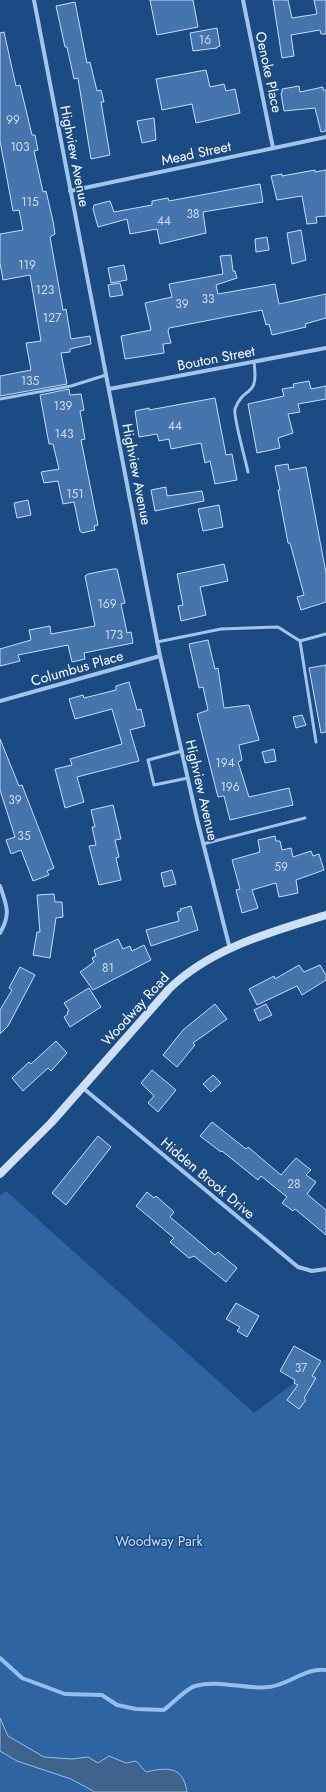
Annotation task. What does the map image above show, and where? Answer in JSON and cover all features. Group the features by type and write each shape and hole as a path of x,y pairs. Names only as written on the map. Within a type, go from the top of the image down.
{"street":[{"name":"Highview Avenue","path":"34,0 160,656 203,844 230,949"},
{"name":"Oenoke Place","path":"243,0 274,148"},
{"name":"Mead Street","path":"70,191 326,137"},
{"name":"Bouton Street","path":"109,389 326,348"},
{"name":"Columbus Place","path":"0,701 160,656"},
{"path":"0,886 8,912 7,921 0,933"},
{"name":"Woodway Road","path":"0,1174 83,1088 176,982 196,967 230,949 326,915"},
{"name":"Hidden Brook Drive","path":"83,1088 298,1267 312,1271 326,1268"}],"lane":[{"path":"248,472 234,411 240,399 254,388 257,378 254,362"},
{"path":"0,399 71,386 106,375"},
{"path":"158,642 221,629 278,627 300,641 326,634"},
{"path":"300,641 316,742"},
{"path":"182,751 148,760 149,766 154,785 188,778"},
{"path":"203,844 304,818"}],"green space":[{"name":"Woodway Park","path":"6,1191 254,1413 326,1359 326,1792 0,1792 0,1196"}],"shaded area":[{"path":"0,1718 8,1736 44,1757 72,1759 88,1757 98,1763 109,1756 126,1763 136,1761 146,1772 161,1769 173,1770 182,1777 187,1792 95,1792 71,1779 17,1761 0,1751"}],"building":[{"path":"150,0 193,0 198,27 157,35"},
{"path":"273,0 288,0 292,18 317,14 314,0 326,0 326,34 321,34 320,30 291,35 294,56 282,58"},
{"path":"75,2 87,63 90,62 97,91 101,90 104,102 101,102 110,155 91,159 78,78 74,79 56,6"},
{"path":"217,28 220,46 217,48 193,51 190,33"},
{"path":"4,32 16,86 20,85 32,135 35,135 38,150 34,151 43,192 46,191 53,221 55,234 50,237 63,310 66,309 71,339 90,336 91,344 70,349 70,352 61,353 67,384 0,396 0,376 31,370 26,343 41,341 30,275 3,280 0,263 0,234 23,230 19,210 13,211 0,141 0,33"},
{"path":"206,70 210,87 224,84 226,91 235,89 240,113 196,123 192,104 162,110 156,79"},
{"path":"299,86 300,92 323,87 323,90 326,90 326,131 321,132 315,108 284,111 281,93 282,89"},
{"path":"154,118 156,140 142,143 137,121"},
{"path":"315,170 315,172 326,170 326,216 316,217 317,223 307,224 302,196 277,200 271,176 282,174 282,176"},
{"path":"260,184 263,202 203,212 206,233 160,244 157,229 130,234 127,219 98,227 93,209 94,205 110,201 114,212 152,205 152,201 168,198 169,201"},
{"path":"301,230 306,260 292,264 287,233"},
{"path":"267,237 269,250 256,252 255,239"},
{"path":"231,255 233,271 235,271 237,278 216,285 218,294 275,284 279,304 326,294 326,318 305,324 306,327 272,335 269,324 266,325 262,310 169,328 168,331 171,343 163,344 164,353 125,359 121,336 151,330 145,303 172,297 169,284 223,274 220,256"},
{"path":"124,265 127,280 111,283 108,268"},
{"path":"120,283 123,295 110,297 108,285"},
{"path":"309,381 311,389 326,386 326,399 298,404 300,412 288,414 293,433 278,438 280,448 257,453 248,404 284,396 282,389 294,387 293,384"},
{"path":"69,389 70,395 81,394 84,410 80,411 85,439 81,440 98,525 94,526 95,530 82,533 80,531 74,502 63,504 58,481 44,483 41,472 59,469 53,444 49,444 40,395"},
{"path":"215,398 226,455 232,454 237,480 215,484 210,461 205,463 201,443 171,449 169,439 159,441 157,434 139,437 135,411 149,408 149,410"},
{"path":"288,464 289,470 306,467 326,573 326,602 301,610 297,597 304,595 290,543 288,543 275,466"},
{"path":"166,487 167,496 202,491 204,501 155,511 151,490"},
{"path":"28,500 31,515 17,518 14,503"},
{"path":"219,505 223,527 203,531 198,509"},
{"path":"224,564 228,581 200,587 206,615 181,621 178,606 183,605 177,574"},
{"path":"117,569 125,603 121,604 127,633 131,632 133,643 84,653 85,659 72,662 68,645 18,655 20,661 0,666 0,649 31,640 29,630 50,626 51,634 95,626 85,576 88,574"},
{"path":"208,640 215,669 218,668 224,708 249,705 259,740 239,745 242,760 238,762 249,797 289,788 293,805 230,820 224,796 218,797 197,714 208,710 203,687 199,688 189,644"},
{"path":"326,665 326,732 321,733 309,668"},
{"path":"129,682 137,710 141,709 145,726 130,730 139,761 77,777 84,802 65,808 55,769 72,765 70,759 122,744 112,709 75,719 69,699 83,695 84,698 116,690 116,686"},
{"path":"302,715 306,725 296,728 293,717"},
{"path":"0,739 19,786 22,785 54,868 47,871 49,875 33,881 21,850 11,854 6,840 15,837 0,790"},
{"path":"274,749 276,761 265,763 262,752"},
{"path":"113,805 121,839 115,840 119,857 116,858 121,880 99,885 89,846 96,845 92,827 95,827 91,810"},
{"path":"275,836 276,841 280,841 282,850 291,848 293,857 311,851 313,856 319,854 324,870 296,880 298,893 279,897 276,883 252,890 258,908 242,913 236,890 240,889 232,860 260,852 258,840"},
{"path":"172,870 176,884 164,887 161,873"},
{"path":"54,894 55,902 62,902 63,917 56,918 50,958 33,955 37,932 40,932 37,895"},
{"path":"191,906 198,930 151,946 146,930 179,921 177,912 181,911 180,909"},
{"path":"118,939 123,949 130,946 132,951 144,945 151,960 93,990 80,972 94,962 92,958 96,956 94,950"},
{"path":"299,965 304,972 320,965 326,975 326,980 302,995 297,986 257,1005 249,989 274,976 275,979"},
{"path":"20,967 35,975 8,1026 0,1034 0,1010 12,990 9,988"},
{"path":"89,988 101,1007 70,1027 64,1017 69,1011 64,1003"},
{"path":"215,1004 227,1019 193,1043 195,1045 177,1067 163,1055 183,1030"},
{"path":"266,1004 272,1015 259,1021 254,1010"},
{"path":"56,1041 67,1053 51,1071 48,1068 23,1091 12,1078 29,1062 31,1064"},
{"path":"152,1070 176,1090 158,1112 148,1103 154,1096 141,1083"},
{"path":"213,1075 221,1083 211,1092 203,1084"},
{"path":"212,1122 246,1149 248,1147 281,1175 296,1158 311,1170 306,1175 316,1182 307,1194 326,1210 326,1235 295,1209 293,1211 282,1203 287,1197 261,1176 258,1180 222,1151 221,1152 200,1136"},
{"path":"98,1136 111,1147 66,1205 52,1193"},
{"path":"147,1192 154,1198 156,1196 174,1212 170,1217 215,1255 218,1252 237,1268 226,1282 194,1256 189,1258 170,1242 174,1238 136,1206"},
{"path":"236,1303 259,1316 247,1337 237,1331 240,1327 226,1319"},
{"path":"294,1346 321,1361 312,1376 316,1378 304,1398 306,1400 299,1409 287,1400 298,1385 294,1383 295,1380 280,1371"}],"waterway":[{"path":"0,1658 22,1678 65,1694 102,1695 117,1705 136,1709 164,1710 192,1687 204,1684 223,1684 260,1688 269,1687 284,1683 311,1671 326,1670"}]}
